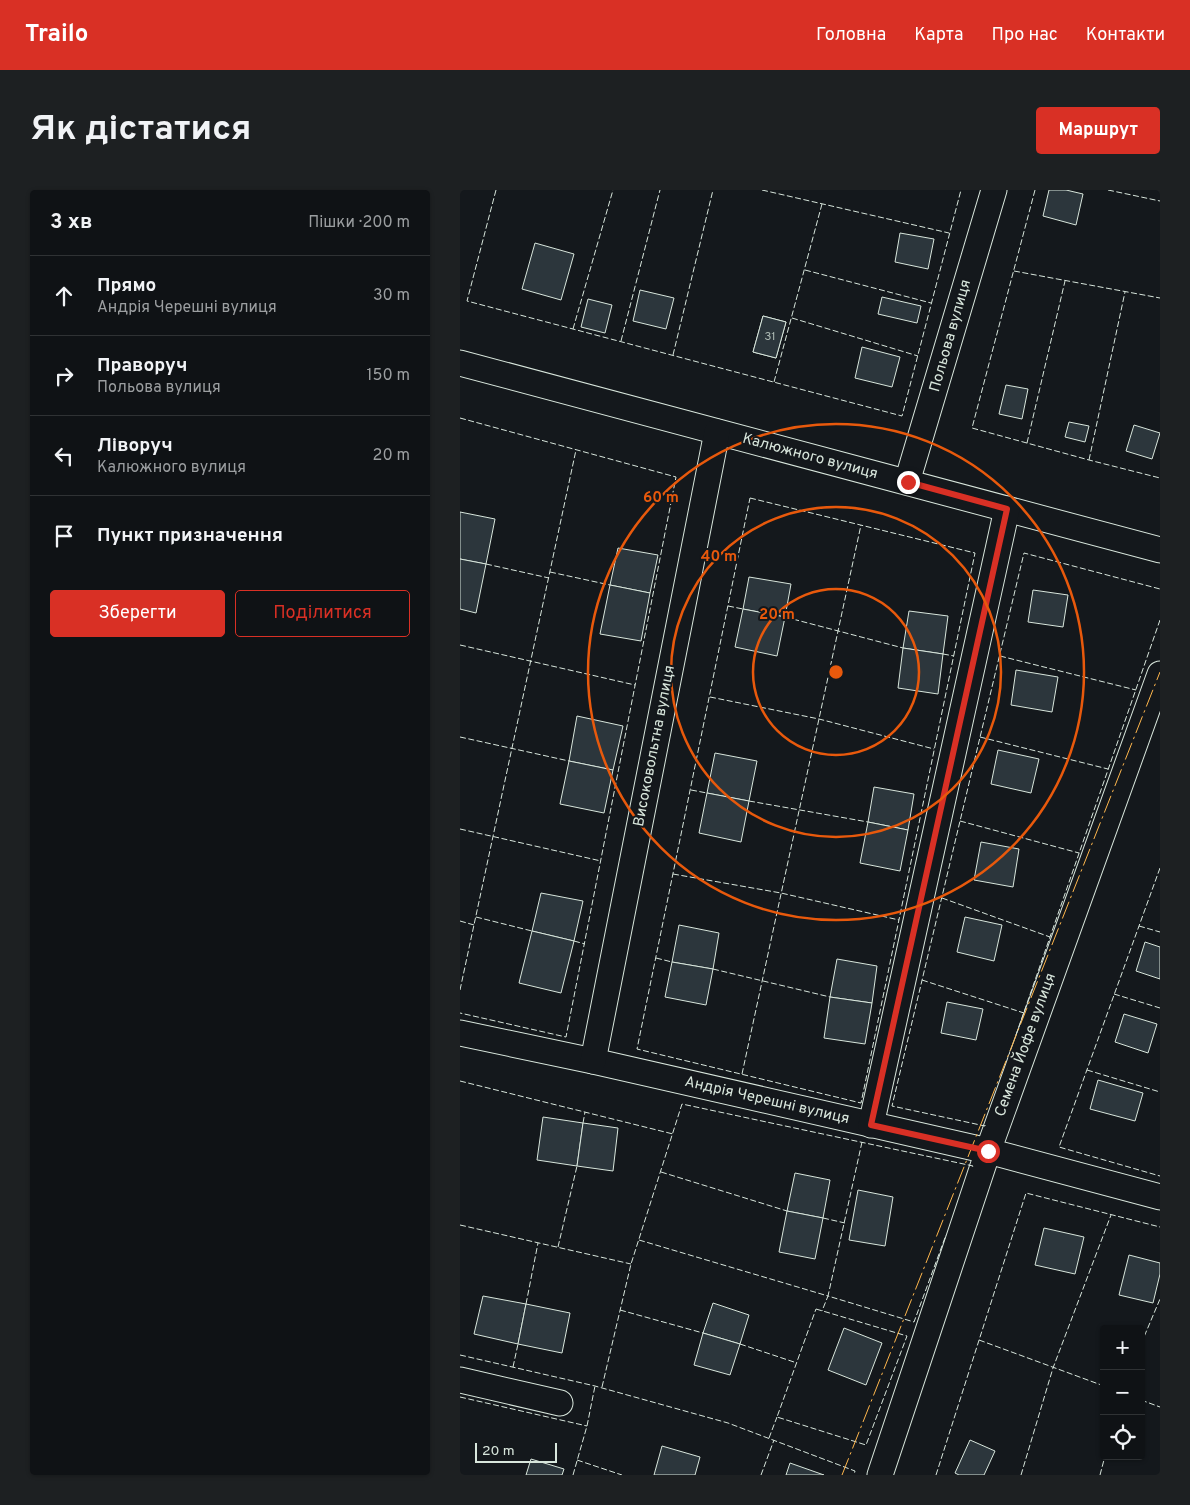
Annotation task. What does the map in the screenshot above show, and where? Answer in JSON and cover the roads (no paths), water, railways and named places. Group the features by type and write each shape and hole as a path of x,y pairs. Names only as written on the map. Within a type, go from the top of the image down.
{"street":[{"name":"Польова вулиця","path":"908,482 994,190"},
{"name":"Калюжного вулиця","path":"460,363 1160,550"},
{"name":"Високовольтна вулиця","path":"593,1061 717,432"},
{"path":"871,1125 1007,509"},
{"name":"Семена Йофе вулиця","path":"880,1475 988,1151 1160,674"},
{"name":"Андрія Черешні вулиця","path":"460,1033 593,1061 988,1151 1160,1197"},
{"path":"460,1380 560,1403"}]}
